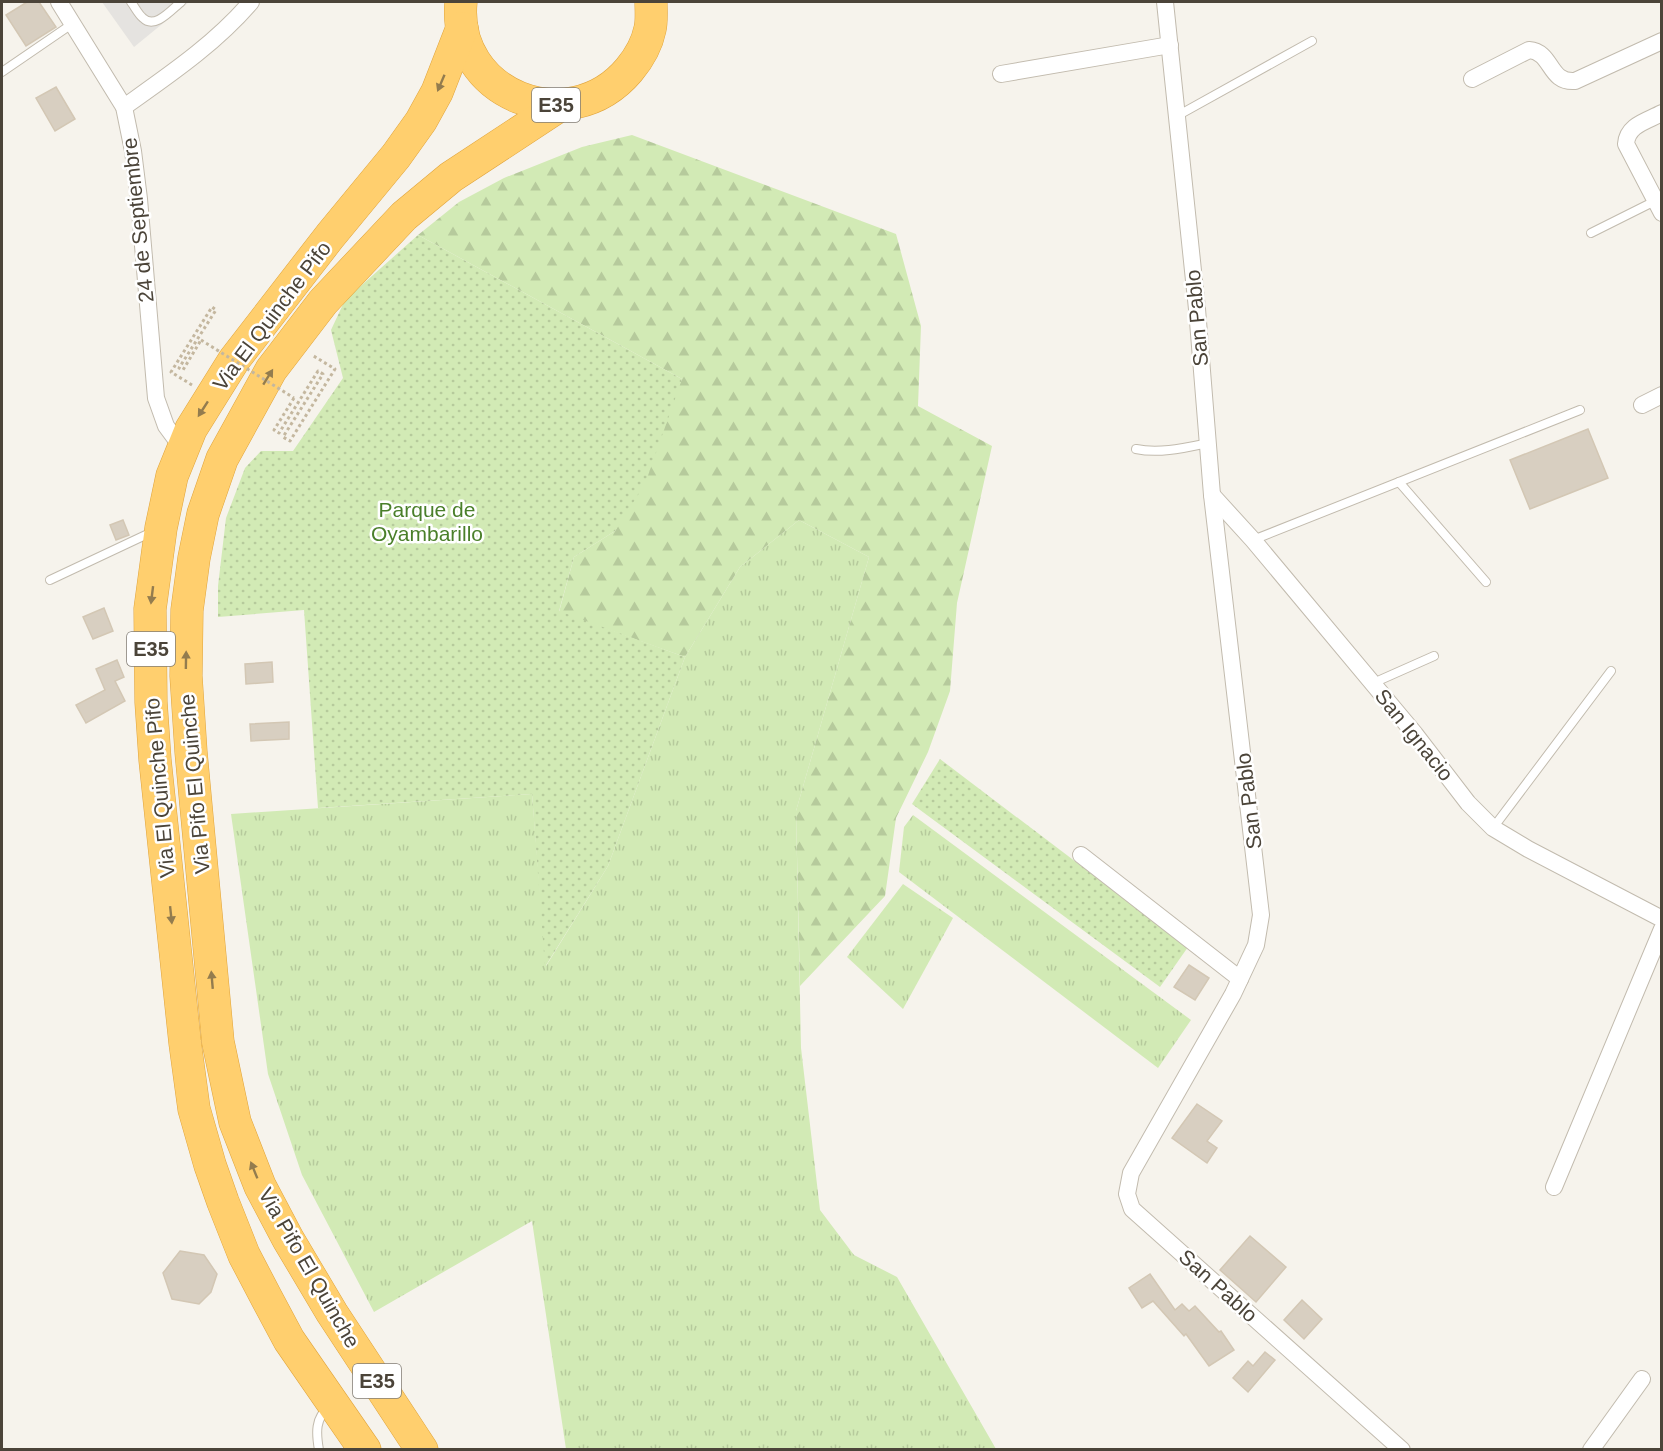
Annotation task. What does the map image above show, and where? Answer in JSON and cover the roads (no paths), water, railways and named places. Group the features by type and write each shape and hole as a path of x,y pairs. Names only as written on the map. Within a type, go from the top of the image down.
{"highway":[{"name":"E35","path":"461,9 469,50 484,74 506,92 532,103 560,106 591,99 618,83 639,58 650,29 651,2"},
{"name":"Via El Quinche Pifo","path":"365,1449 289,1340 244,1255 210,1165 194,1109 160,807 151,702 150,609 160,528 172,476 191,429 244,348 421,122 437,92 461,9"},
{"name":"Via Pifo El Quinche","path":"422,1449 332,1313 288,1239 260,1186 235,1122 218,1042 191,752 186,676 187,610 203,514 222,459 271,370 323,302 404,216 451,177 560,106"}],"street":[{"name":"24 de Septiembre","path":"59,2 124,107 133,151 139,199 156,398 166,426 183,449"},
{"path":"124,107 182,66 235,20 251,2"},
{"name":"San Pablo","path":"1165,2 1197,309 1212,495 1261,915 1256,945 1240,980 1131,1173 1128,1182 1129,1203 1132,1209 1402,1449"},
{"path":"1472,78 1529,50 1537,51 1544,57 1559,78 1566,82 1575,81 1662,41"},
{"path":"1001,74 1170,45"},
{"path":"1658,207 1626,144 1626,136 1631,129 1662,113"},
{"path":"1642,405 1662,395"},
{"name":"San Ignacio","path":"1212,495 1253,540 1415,734 1468,803 1493,828 1528,849 1662,919"},
{"path":"1081,855 1240,980"},
{"path":"1554,1187 1662,929"},
{"path":"1591,1449 1642,1379"}],"lane":[{"path":"131,2 143,19 148,21 161,19 181,2"},
{"path":"2,72 72,24"},
{"path":"1177,116 1312,41"},
{"path":"1591,233 1658,207"},
{"path":"1253,540 1580,410"},
{"path":"1136,449 1165,450 1208,443"},
{"path":"1399,482 1486,582"},
{"path":"50,580 160,528"},
{"path":"1374,686 1380,680 1434,656"},
{"path":"1493,828 1611,671"},
{"path":"319,1449 319,1420 321,1414 334,1403"}],"park label":[{"name":"Parque de Oyambarillo","path":"427,522"}]}
